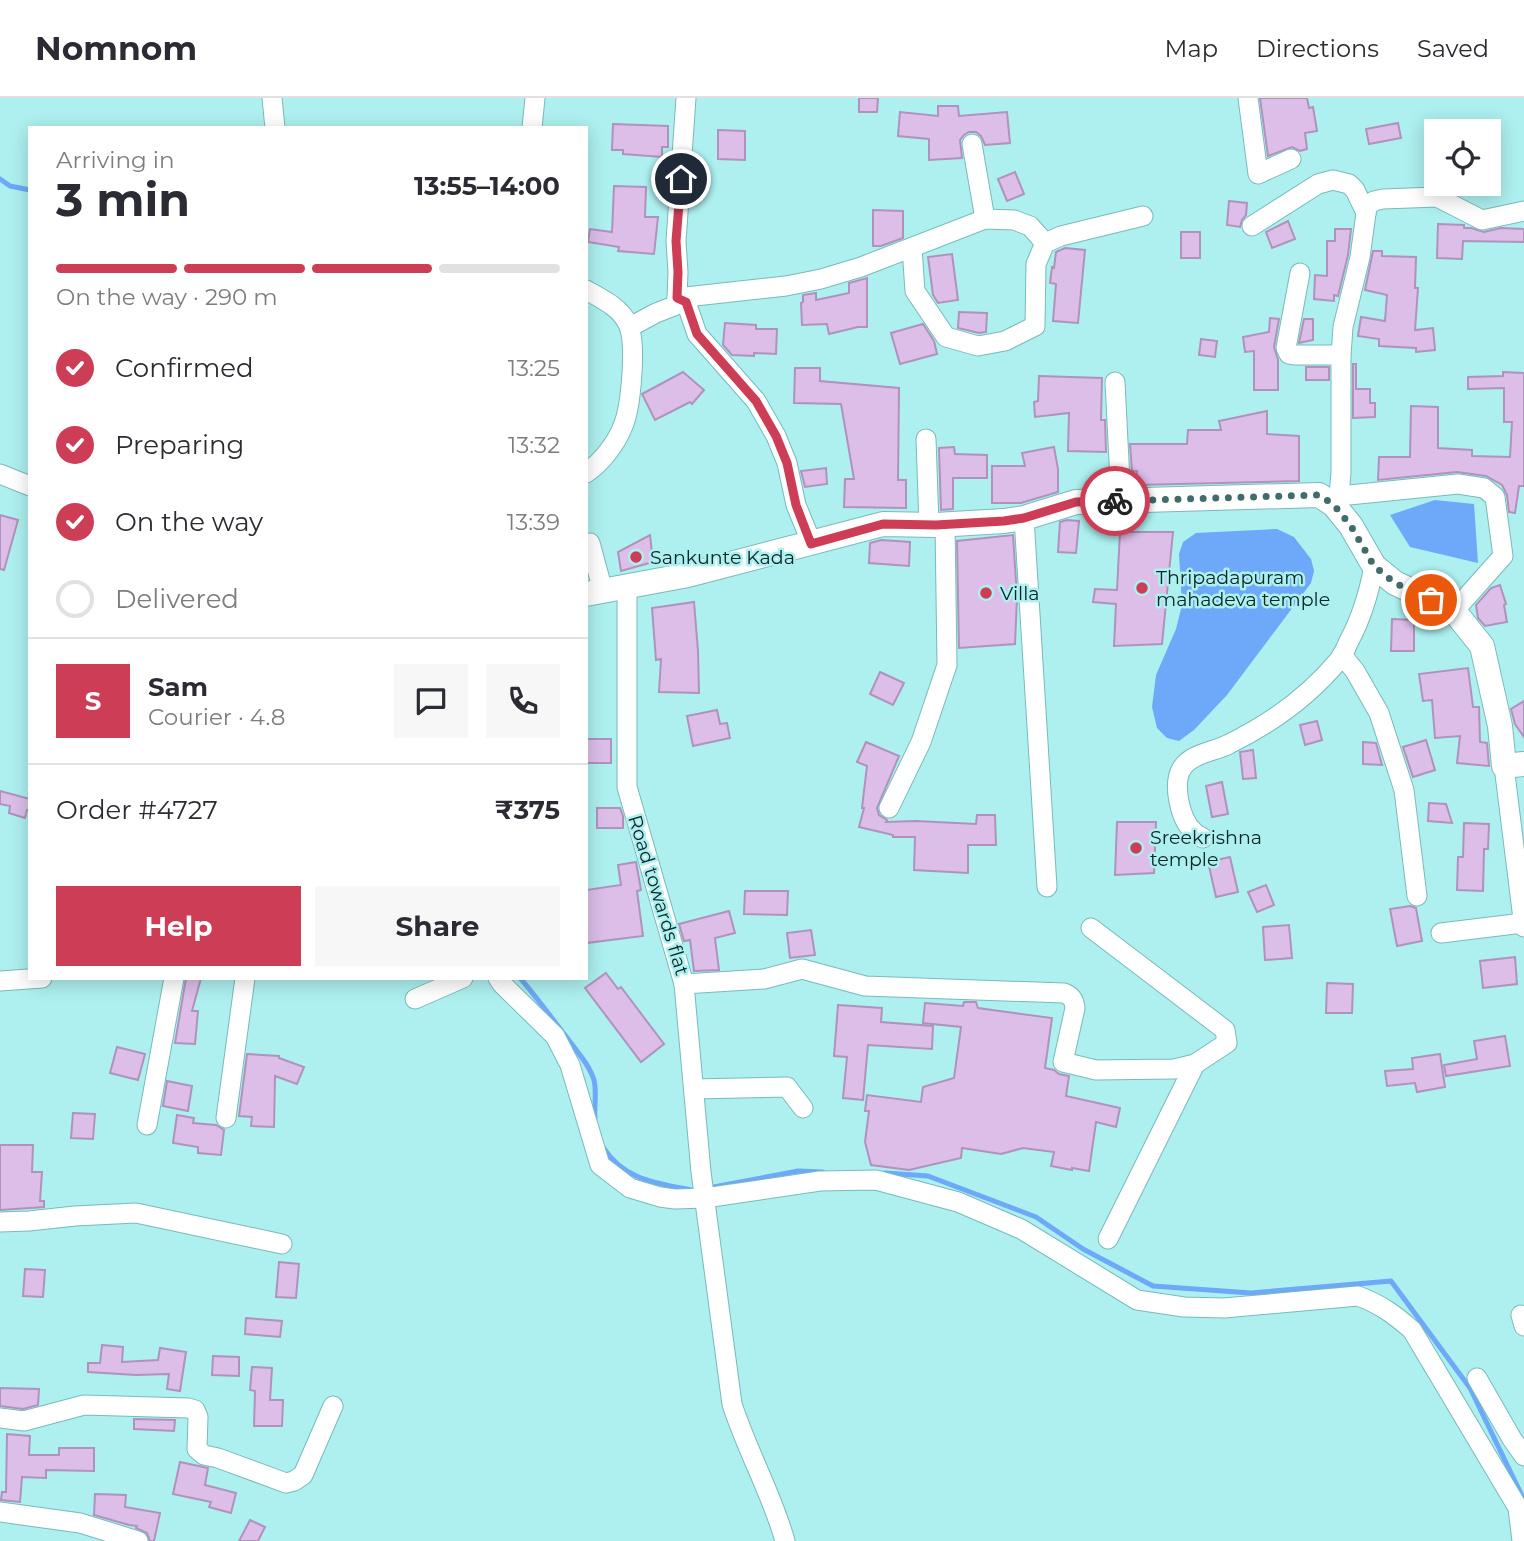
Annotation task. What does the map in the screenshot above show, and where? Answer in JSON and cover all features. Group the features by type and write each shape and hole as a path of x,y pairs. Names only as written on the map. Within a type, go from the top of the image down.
{"main road":[{"path":"595,593 688,575 883,524 937,525 1004,521 1024,518 1076,502 1319,495 1336,501 1374,566 1395,583 1454,611 1482,646 1500,726 1514,765"}],"street":[{"path":"272,98 275,126"},
{"path":"532,126 535,98"},
{"path":"630,327 677,303 676,241 686,98"},
{"path":"1248,98 1258,174 1291,159"},
{"path":"972,144 985,219"},
{"path":"1252,226 1318,184 1332,180 1349,184 1355,190 1366,214"},
{"path":"1454,611 1503,556 1495,497 1484,488 1458,484 1336,501 1341,472 1340,355 1343,327 1360,257 1367,206 1374,201 1437,197 1482,220 1524,211"},
{"path":"912,248 915,291 946,337 978,346 1005,341 1035,326 1036,264 1045,243 1061,236 1143,216"},
{"path":"677,298 786,286 821,279 861,267 985,219 1014,220 1030,226 1045,243"},
{"path":"1300,273 1286,348 1289,354 1296,355 1340,355"},
{"path":"588,291 610,303 624,316 630,327 633,346 633,365 624,424 596,467 588,472"},
{"path":"677,298 686,302 697,334 756,401 776,436 787,463 796,505 811,544"},
{"path":"1115,382 1121,500"},
{"path":"888,808 920,742 947,665 937,525 926,439"},
{"path":"0,474 28,485"},
{"path":"1024,518 1047,887"},
{"path":"590,543 595,593"},
{"path":"1203,838 1193,832 1180,808 1177,783 1183,766 1193,757 1227,745 1268,723 1301,698 1342,655 1359,622 1374,566"},
{"name":"Road towards flat","path":"627,586 627,787 684,984 764,979 802,969 865,986 1064,993 1071,996 1075,1008 1063,1062 1096,1070 1174,1069 1195,1064"},
{"path":"1342,655 1355,671 1379,713 1404,790 1417,896"},
{"path":"1441,933 1524,925 1514,765"},
{"path":"1091,928 1226,1030 1227,1043 1195,1064 1108,1239"},
{"path":"0,981 28,979"},
{"path":"147,1125 174,980"},
{"path":"226,1118 245,980"},
{"path":"415,999 458,980"},
{"path":"499,980 555,1036 570,1065 600,1165 629,1188 675,1199 820,1181 876,1180 958,1202 1021,1229 1137,1300 1184,1307 1224,1308 1358,1296 1377,1303 1412,1330 1518,1508 1522,1541"},
{"path":"684,984 701,1172 732,1404 785,1541"},
{"path":"694,1089 787,1087 803,1108"},
{"path":"0,1222 136,1213 282,1244"},
{"path":"1477,1378 1518,1437 1524,1456"},
{"path":"0,1418 24,1421 85,1405 188,1408 195,1410 198,1417 197,1449 204,1455 286,1483 303,1475 333,1406"},
{"path":"0,1513 80,1523 138,1541"}],"water":[{"path":"1435,500 1474,504 1478,563 1410,547 1390,515"},
{"path":"1277,529 1294,537 1311,559 1314,571 1311,583 1227,695 1194,730 1179,741 1167,738 1157,728 1152,707 1156,675 1176,629 1182,605 1179,554 1183,542 1196,533"}],"building":[{"path":"859,98 878,98 877,112 859,112"},
{"path":"1260,98 1307,98 1309,108 1313,107 1317,131 1305,133 1307,149 1300,151 1292,147 1268,156"},
{"path":"938,106 958,106 959,116 1007,112 1010,143 985,145 981,136 976,132 969,132 960,140 962,158 929,160 929,139 898,136 900,112 938,116"},
{"path":"1398,123 1401,138 1369,144 1366,129"},
{"path":"613,124 668,126 668,147 662,147 662,157 623,154 623,150 612,150"},
{"path":"718,130 745,131 745,160 718,159"},
{"path":"1015,172 1024,194 1007,201 998,179"},
{"path":"614,186 646,187 645,217 658,217 654,254 618,251 619,247 588,242 590,229 612,232"},
{"path":"1229,201 1247,203 1246,215 1240,227 1227,225"},
{"path":"873,210 903,211 903,238 873,246"},
{"path":"1288,221 1295,239 1272,248 1266,232"},
{"path":"1438,224 1464,225 1464,228 1484,232 1501,228 1524,229 1524,242 1463,241 1462,259 1437,258"},
{"path":"1335,229 1351,229 1338,296 1334,295 1334,301 1314,299 1315,275 1327,276 1327,241 1335,241"},
{"path":"1181,232 1200,232 1200,258 1181,258"},
{"path":"1065,248 1085,250 1078,323 1053,321 1056,284 1050,283 1052,267 1054,268 1056,252"},
{"path":"1373,251 1382,251 1382,256 1416,257 1415,288 1418,288 1415,330 1433,328 1435,350 1416,352 1416,348 1379,346 1379,339 1358,336 1361,317 1385,321 1387,295 1365,290"},
{"path":"952,254 958,300 938,303 933,295 928,257"},
{"path":"867,278 867,327 829,334 827,324 802,325 803,295 816,293 816,300 849,293 849,283"},
{"path":"959,312 987,313 986,332 958,328"},
{"path":"1270,318 1279,319 1274,347 1278,360 1278,390 1254,390 1254,351 1245,352 1243,337 1269,332"},
{"path":"1304,319 1313,319 1313,340 1299,343"},
{"path":"725,323 756,325 756,329 777,329 776,354 732,355 723,345"},
{"path":"923,324 934,341 937,354 900,364 891,333"},
{"path":"1201,339 1217,341 1215,357 1199,355"},
{"path":"1353,364 1356,364 1356,389 1370,389 1370,403 1375,403 1375,417 1353,418"},
{"path":"1306,367 1329,367 1329,380 1306,380"},
{"path":"795,368 820,368 820,381 899,388 898,480 906,480 906,508 844,507 845,479 854,479 841,404 794,403"},
{"path":"683,372 704,390 692,404 690,402 655,420 642,394"},
{"path":"1503,372 1524,373 1524,486 1519,486 1515,513 1509,512 1507,495 1502,485 1486,476 1457,472 1378,480 1379,457 1410,457 1411,406 1438,407 1438,448 1472,450 1472,456 1510,457 1512,422 1504,422 1504,388 1468,389 1468,377 1503,376"},
{"path":"1039,376 1102,378 1101,420 1105,420 1106,452 1068,451 1069,413 1035,417 1034,402 1038,401"},
{"path":"1267,411 1267,434 1299,436 1299,481 1137,485 1137,471 1132,471 1130,444 1187,444 1188,430 1221,430 1219,421"},
{"path":"954,447 955,454 987,455 987,478 953,478 953,509 941,510 939,448"},
{"path":"1054,447 1058,492 1021,503 992,503 992,466 1025,466 1022,453"},
{"path":"826,468 827,484 805,487 801,471"},
{"path":"0,515 18,520 4,570 0,569"},
{"path":"1079,521 1076,553 1058,552 1060,522"},
{"name":"Thripadapuram mahadeva temple","path":"1120,532 1173,532 1162,644 1114,646 1116,604 1093,602 1095,589 1117,590"},
{"name":"Sankunte Kada","path":"650,535 653,562 621,571 618,552"},
{"name":"Villa","path":"1013,535 1017,597 1015,644 959,648 957,541"},
{"path":"881,540 910,542 909,566 869,563 870,543"},
{"path":"1500,585 1506,604 1507,622 1485,626 1478,618 1476,605 1491,588"},
{"path":"694,602 699,693 659,692 661,659 656,660 652,608"},
{"path":"1392,619 1414,620 1414,651 1391,651"},
{"path":"1468,668 1473,707 1479,707 1480,742 1487,743 1489,766 1457,763 1460,736 1435,738 1432,700 1423,701 1419,674"},
{"path":"880,672 904,683 893,705 870,694"},
{"path":"1524,701 1524,737 1515,724 1511,709"},
{"path":"717,710 720,724 727,723 730,738 693,746 687,716"},
{"path":"1317,721 1322,740 1305,745 1300,725"},
{"path":"588,739 611,739 611,763 588,763"},
{"path":"1426,740 1435,770 1413,777 1403,747"},
{"path":"866,742 899,756 877,808 879,815 887,820 886,822 976,824 977,815 995,815 996,845 968,845 968,873 914,870 915,837 893,837 859,827 864,808 867,766 857,762"},
{"path":"1363,742 1376,743 1382,765 1363,764"},
{"path":"1253,750 1256,778 1243,779 1240,752"},
{"path":"1222,782 1228,814 1212,817 1206,786"},
{"path":"0,791 28,798 25,818 9,813 10,806 0,804"},
{"path":"1429,803 1446,804 1452,823 1428,821"},
{"path":"597,808 620,808 623,828 597,828"},
{"name":"Sreekrishna temple","path":"1117,822 1156,822 1154,873 1115,875"},
{"path":"1464,823 1489,824 1488,849 1484,849 1483,891 1457,890 1458,857 1463,857"},
{"path":"1230,857 1238,892 1216,897 1208,862"},
{"path":"636,862 641,890 637,891 643,936 588,943 588,890 621,885 618,865"},
{"path":"1266,885 1274,905 1257,912 1248,892"},
{"path":"745,891 788,891 787,915 744,914"},
{"path":"1410,906 1416,908 1422,941 1397,946 1390,909"},
{"path":"729,911 735,933 715,938 719,970 694,971 690,940 684,941 679,924"},
{"path":"1289,925 1292,958 1265,960 1263,927"},
{"path":"811,930 815,955 790,958 787,933"},
{"path":"1515,957 1517,984 1483,988 1480,961"},
{"path":"606,973 618,989 621,987 664,1044 641,1062 585,988"},
{"path":"186,980 200,980 192,1011 198,1011 195,1044 175,1043"},
{"path":"1327,983 1353,984 1352,1013 1326,1013"},
{"path":"964,1002 976,1002 978,1008 1052,1018 1045,1068 1069,1076 1066,1096 1120,1108 1116,1127 1096,1122 1089,1171 1051,1166 1054,1152 1023,1148 1001,1154 962,1148 961,1158 909,1170 871,1165 865,1142 869,1111 865,1111 867,1095 921,1102 923,1087 954,1078 961,1027 923,1023 925,1003 963,1006"},
{"path":"838,1005 882,1008 881,1022 933,1026 932,1049 868,1045 863,1100 843,1098 847,1057 834,1056"},
{"path":"1505,1036 1510,1066 1446,1076 1444,1065 1477,1059 1474,1041"},
{"path":"117,1047 145,1054 138,1080 110,1073"},
{"path":"247,1054 279,1056 304,1067 297,1084 275,1076 274,1127 251,1126 252,1117 239,1116"},
{"path":"1440,1054 1445,1087 1417,1092 1415,1083 1387,1086 1385,1071 1413,1069 1412,1058"},
{"path":"167,1081 192,1086 188,1111 163,1106"},
{"path":"73,1113 95,1114 93,1139 71,1138"},
{"path":"177,1115 194,1118 193,1123 216,1125 224,1130 221,1155 198,1153 198,1147 173,1143"},
{"path":"0,1145 33,1145 32,1172 42,1172 40,1201 44,1201 44,1207 0,1210"},
{"path":"279,1262 299,1264 296,1298 276,1297"},
{"path":"25,1269 45,1270 43,1297 23,1296"},
{"path":"246,1318 282,1321 280,1337 245,1334"},
{"path":"102,1345 123,1347 122,1362 158,1360 160,1348 186,1352 180,1391 167,1389 169,1374 88,1372 88,1363 100,1363"},
{"path":"213,1356 239,1357 239,1376 212,1375"},
{"path":"252,1367 272,1368 270,1400 283,1400 282,1426 254,1426 255,1391 250,1390"},
{"path":"0,1388 39,1389 38,1405 23,1409 0,1406"},
{"path":"134,1419 175,1420 174,1431 134,1429"},
{"path":"7,1434 30,1436 29,1455 59,1455 59,1448 94,1448 94,1471 46,1470 46,1478 22,1477 20,1502 1,1500 2,1492 6,1492"},
{"path":"180,1462 208,1468 205,1485 236,1493 231,1513 209,1507 211,1502 173,1494"},
{"path":"95,1494 126,1495 125,1507 160,1513 154,1541 150,1541 147,1533 136,1528 137,1526 94,1515"},
{"path":"250,1520 265,1527 258,1541 239,1541"}],"waterway":[{"path":"0,179 10,186 28,190"},
{"path":"522,980 590,1070 595,1085 595,1118"},
{"path":"603,1147 611,1158 631,1173 653,1182 691,1190"},
{"path":"708,1188 798,1171 823,1172"},
{"path":"885,1173 928,1176 1036,1217 1083,1249 1153,1286 1251,1293 1391,1281 1470,1388 1524,1500"}],"way so far":[{"path":"1115,501 1319,495 1334,505 1351,526 1374,566 1395,583 1431,600"}],"place":[{"name":"Sankunte Kada","path":"636,557"},
{"name":"Thripadapuram mahadeva temple","path":"1142,588"},
{"name":"Villa","path":"986,593"},
{"name":"Sreekrishna temple","path":"1136,848"}],"route":[{"path":"681,179 676,241 677,298 686,302 697,334 756,401 776,436 787,463 796,505 811,544 883,524 936,525 1004,521 1024,518 1076,502 1115,501"}]}
